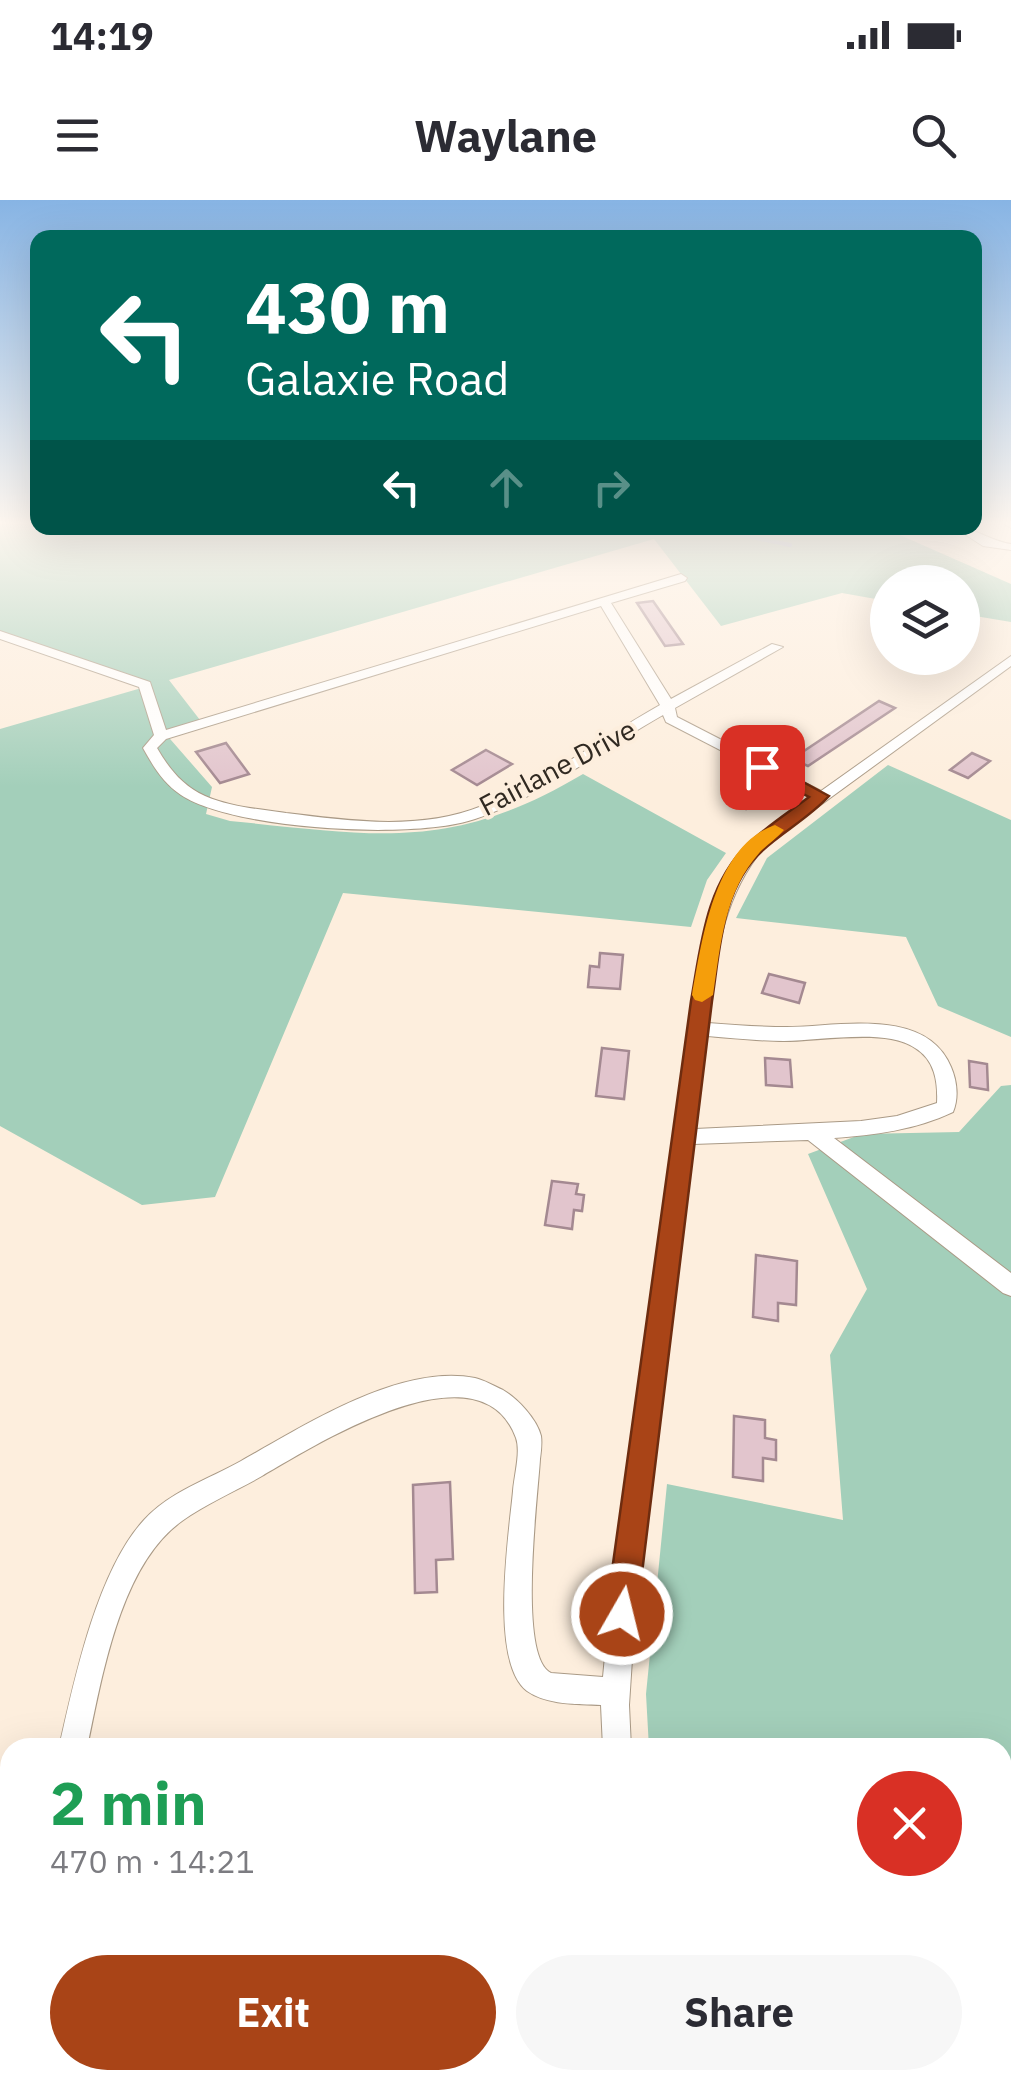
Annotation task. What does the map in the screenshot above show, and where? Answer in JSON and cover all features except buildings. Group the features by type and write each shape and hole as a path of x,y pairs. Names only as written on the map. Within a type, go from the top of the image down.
{"street":[{"path":"0,635 145,685 161,736 574,611"},
{"path":"610,611 668,708 668,717 820,796"},
{"name":"Fairlane Drive","path":"161,736 150,748 157,763 182,793 217,808 287,818 440,823 523,791 777,647"},
{"path":"617,1738 622,1614 710,940 726,888 761,841 1011,660"},
{"path":"685,1137 810,1130 932,1117 946,1106 948,1084 940,1061 920,1041 899,1034 698,1029"},
{"path":"810,1130 1011,1286"},
{"path":"75,1738 89,1668 136,1554 154,1528 350,1414 382,1398 427,1389 464,1388 506,1402 521,1417 529,1437 517,1600 520,1651 528,1675 544,1685 616,1692"}],"green space":[{"path":"0,611 406,611 169,680 200,720 164,732 212,787 206,814 230,821 328,831 411,832 492,817 583,774 726,853 707,880 691,927 343,893 215,1197 142,1205 0,1126 0,729 145,687 0,631"},
{"path":"710,611 775,611 721,626"},
{"path":"980,611 1011,611 1011,622 980,617"},
{"path":"888,765 1011,820 1011,1037 938,1006 906,937 736,918 767,858"},
{"path":"1011,1085 1011,1738 648,1738 646,1694 667,1484 843,1520 830,1355 867,1289 808,1154 862,1134 959,1132 1001,1086"}],"slow traffic":[{"path":"702,995 710,940 726,888 754,848 775,830"}],"route":[{"path":"622,1614 717,909 736,870 754,848 820,796 762,767"}]}
